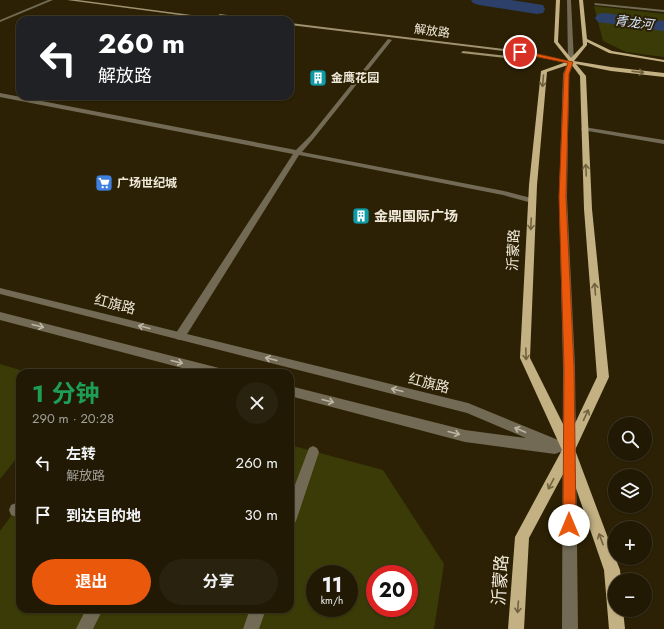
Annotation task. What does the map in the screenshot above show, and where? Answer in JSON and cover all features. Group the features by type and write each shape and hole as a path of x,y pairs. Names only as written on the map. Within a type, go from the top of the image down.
{"main road":[{"path":"69,0 195,16"},
{"path":"104,0 229,16"},
{"name":"沂蒙路","path":"516,629 522,537 569,450 603,378 588,208 583,76 556,42 556,16 558,0"},
{"path":"459,52 518,59 571,62 585,45 586,40 581,0"},
{"name":"解放路","path":"294,24 520,52 611,69 664,75"},
{"name":"解放路","path":"294,28 571,62 609,62"},
{"path":"586,40 611,52 664,61"},
{"path":"435,46 453,50"},
{"name":"沂蒙路","path":"571,62 544,71 532,201 525,358 569,450 612,573"},
{"path":"641,66 664,69"},
{"path":"616,617 617,629"}],"street":[{"path":"0,17 47,0"},
{"path":"0,21 51,0"},
{"path":"569,0 571,62 566,74 563,197 569,368 570,629"},
{"path":"595,4 664,11"},
{"path":"180,336 297,153 312,137 390,40"},
{"path":"0,95 16,98"},
{"path":"26,100 504,193 532,201"},
{"path":"584,129 664,142"},
{"name":"红旗路","path":"0,291 468,408 569,450"},
{"path":"0,316 204,369"},
{"path":"294,392 465,436 569,450"},
{"path":"294,507 313,452"},
{"path":"84,629 92,613"},
{"path":"250,629 256,613"}],"shaded area":[{"path":"594,6 664,14 664,57 626,52 603,41"},
{"path":"0,364 17,369 16,459 0,479"},
{"path":"294,446 383,470 444,564 434,629 0,629 0,531 16,509 16,613 294,613"}],"waterway":[{"name":"青龙河","path":"479,0 537,9"},
{"name":"青龙河","path":"604,18 664,26"}],"place":[{"name":"金鹰花园","path":"318,78"},
{"name":"广场世纪城","path":"104,183"},
{"name":"金鼎国际广场","path":"361,216"}],"route":[{"path":"520,52 571,62 566,74 563,197 569,368 569,525"}]}
